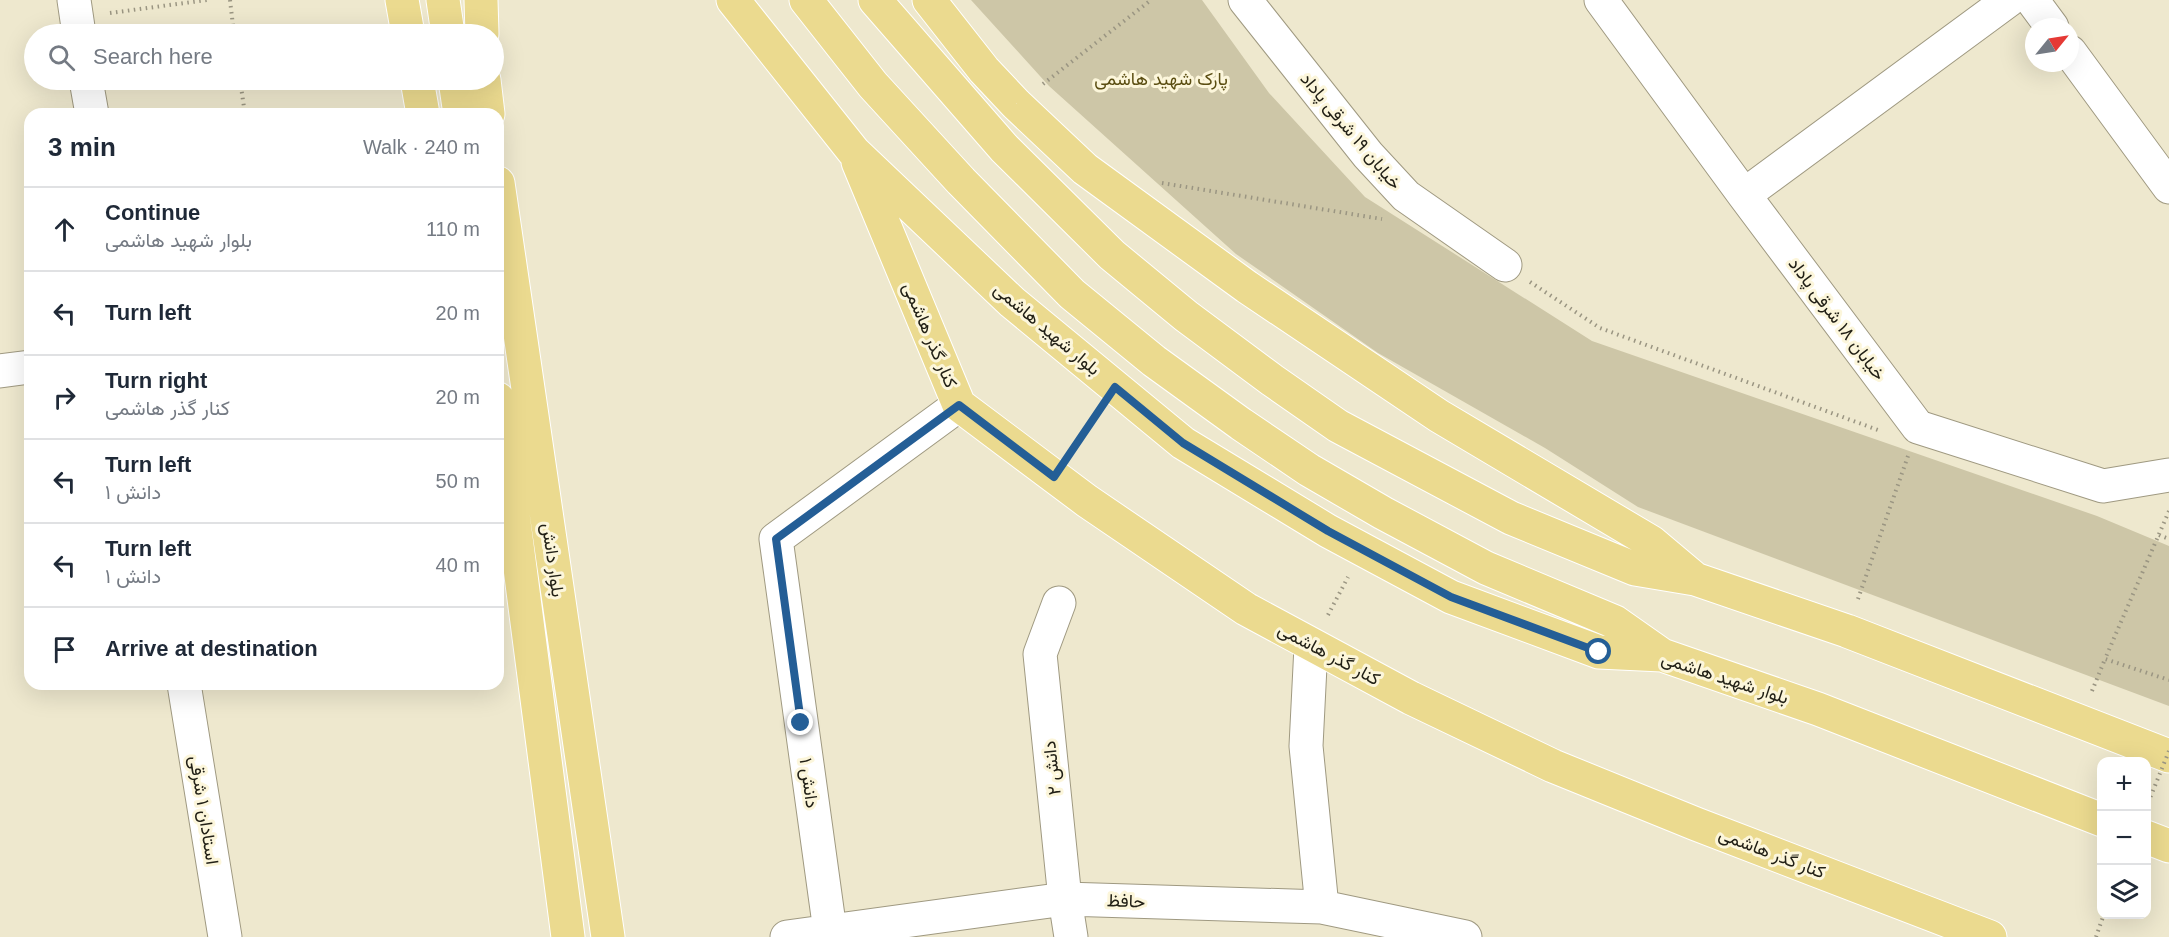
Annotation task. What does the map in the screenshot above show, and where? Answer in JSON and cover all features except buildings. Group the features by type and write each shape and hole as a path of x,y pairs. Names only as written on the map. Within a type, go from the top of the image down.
{"main road":[{"path":"402,0 406,24"},
{"path":"443,0 447,24"},
{"name":"بلوار شهید هاشمی","path":"733,0 854,152 1012,302 1183,443 1328,531 1451,597 1599,652 1662,655 1818,709 2097,818"},
{"path":"806,0 873,85 961,181 1072,294 1154,361 1309,470 1383,513 1486,568 1615,622 1662,655"},
{"path":"875,0 1004,148 1112,255 1186,316 1338,426 1511,518 1635,569 1695,579 1847,631 2169,756"},
{"path":"928,0 984,70 1084,169 1247,286 1439,416 1651,542 1695,579"},
{"path":"419,90 422,108"},
{"path":"456,90 459,108"},
{"path":"485,90 487,108"},
{"name":"کنار گذر هاشمی","path":"854,152 959,405 1087,501 1246,609 1411,698 1553,766 1696,824 1990,937"},
{"name":"بلوار دانش","path":"504,224 608,937"},
{"path":"504,445 568,937"},
{"path":"504,613 557,937"},
{"path":"2151,839 2169,846"}],"street":[{"name":"خیابان ۱۹ شرقی پاداد","path":"1245,0 1368,155 1406,196 1505,265"},
{"name":"خیابان ۱۸ شرقی پاداد","path":"1601,0 1918,427"},
{"path":"1744,195 2009,0"},
{"path":"2032,0 2045,18"},
{"path":"2079,64 2169,187"},
{"path":"88,90 91,108"},
{"path":"0,371 24,368"},
{"name":"دانش ۱","path":"830,931 776,539 959,405"},
{"path":"1918,427 2103,486 2169,476"},
{"name":"دانش ۲","path":"1059,603 1040,654 1065,899 1071,937"},
{"path":"1311,646 1306,746 1322,907"},
{"name":"استادان ۱ شرقی","path":"185,690 225,937"},
{"name":"حافظ","path":"787,937 1065,899 1322,907 1465,937"}],"path":[{"path":"76,17 207,0"},
{"path":"230,0 233,24"},
{"path":"1016,104 1151,0"},
{"path":"241,90 244,108"},
{"path":"1153,181 1381,220 1406,196"},
{"path":"1505,265 1600,328 1890,434 1918,427"},
{"path":"1054,477 1115,387"},
{"path":"1847,631 1918,427"},
{"path":"2169,511 2106,659 2169,680"},
{"path":"2159,535 2169,539"},
{"path":"1311,646 1363,550"},
{"path":"2151,796 2169,751"},
{"path":"2096,937 2103,919"}],"green space":[{"name":"پارک شهید هاشمی","path":"971,0 1202,0 1269,93 1365,197 1592,341 2097,516 2169,546 2169,706 1638,507 1545,448 1378,353 1236,254 1049,86"}],"route":[{"path":"801,723 776,539 959,405 1054,477 1115,387 1183,443 1328,531 1451,597 1599,652"}]}
